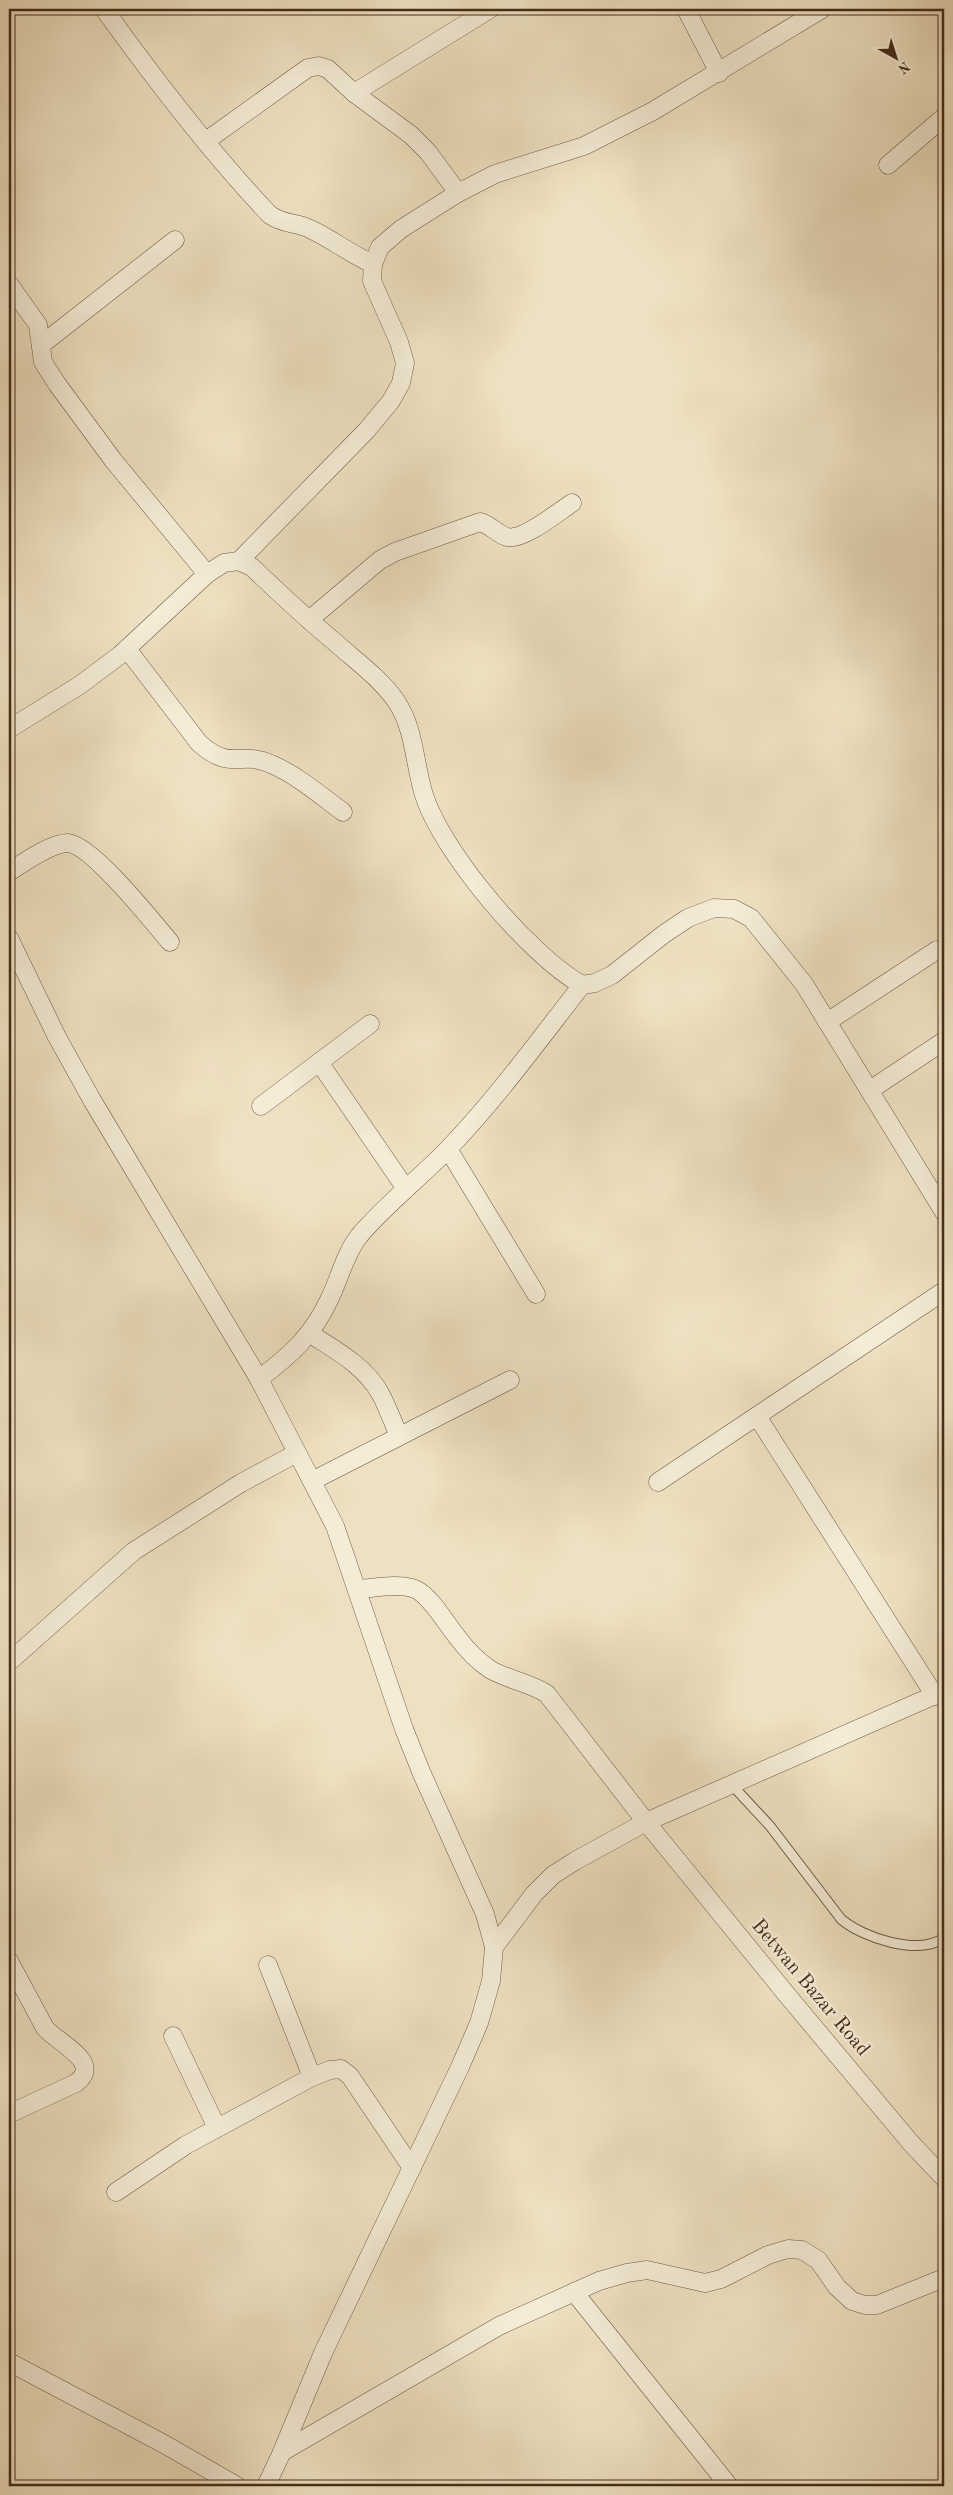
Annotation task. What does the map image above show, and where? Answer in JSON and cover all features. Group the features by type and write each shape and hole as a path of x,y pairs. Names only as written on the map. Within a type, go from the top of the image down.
{"street":[{"path":"104,9 148,70 206,142 251,194 275,218 292,225 305,226 353,255 372,264"},
{"path":"354,93 490,9"},
{"path":"686,9 719,73"},
{"path":"239,561 366,431 391,401 402,383 405,362 399,342 372,281 372,264 380,247 401,229 458,193 496,174 584,146 653,111 719,73 822,9"},
{"path":"206,142 308,68 319,66 328,69 354,93 411,136 428,152 458,193"},
{"path":"888,165 944,117"},
{"path":"41,345 175,240"},
{"path":"9,284 38,325 43,362 57,384 113,460 207,574"},
{"path":"310,620 380,560 395,552 480,522 489,524 505,536 513,538 524,535 572,503"},
{"path":"9,729 80,685 127,649 207,574 224,563 239,561 252,567 366,668 395,699 407,719 415,764 434,823 447,844 489,898 519,930 549,960 582,985"},
{"path":"127,649 199,743 212,755 224,760 254,759 269,763 285,771 343,812"},
{"path":"9,872 56,846 66,843 78,846 89,854 135,900 170,942"},
{"path":"259,1379 285,1359 309,1333 330,1298 346,1256 358,1239 448,1149 513,1073 582,985 595,983 612,975 639,952 688,918 714,908 734,909 751,918 804,984 944,1212"},
{"path":"9,939 57,1037 92,1100 259,1379 335,1526 358,1589 388,1683 422,1774 478,1900 494,1947 491,1981 479,2023 323,2353 266,2486"},
{"path":"827,1022 937,950"},
{"path":"261,1106 370,1024"},
{"path":"870,1090 944,1041"},
{"path":"320,1062 406,1189"},
{"path":"448,1149 536,1294"},
{"path":"658,1482 944,1291"},
{"path":"309,1333 351,1360 367,1375 380,1392 399,1436"},
{"path":"312,1481 510,1380"},
{"path":"494,1947 515,1917 553,1875 575,1860 646,1822 939,1694 757,1416"},
{"path":"9,1661 134,1551 241,1483 297,1453"},
{"name":"Betwan Bazar Road","path":"358,1589 406,1587 418,1590 427,1598 460,1640 485,1664 502,1675 534,1686 547,1694 646,1822 787,1995 910,2142 944,2178"},
{"path":"9,1961 45,2028 51,2036 74,2050 80,2057 84,2072 83,2078 76,2083 9,2114"},
{"path":"268,1965 312,2077"},
{"path":"173,2036 217,2128"},
{"path":"116,2192 186,2145 217,2128 312,2077 330,2070 342,2069 350,2076 412,2168"},
{"path":"282,2452 452,2351 498,2326 574,2292 627,2273 647,2270 705,2283 721,2279 768,2255 788,2249 802,2250 818,2260 852,2301 865,2305 877,2305 944,2278"},
{"path":"574,2292 729,2486"},
{"path":"9,2362 156,2440 237,2486"}],"lane":[{"path":"732,1784 770,1826 841,1919 853,1929 870,1937 916,1946 944,1938"}]}
